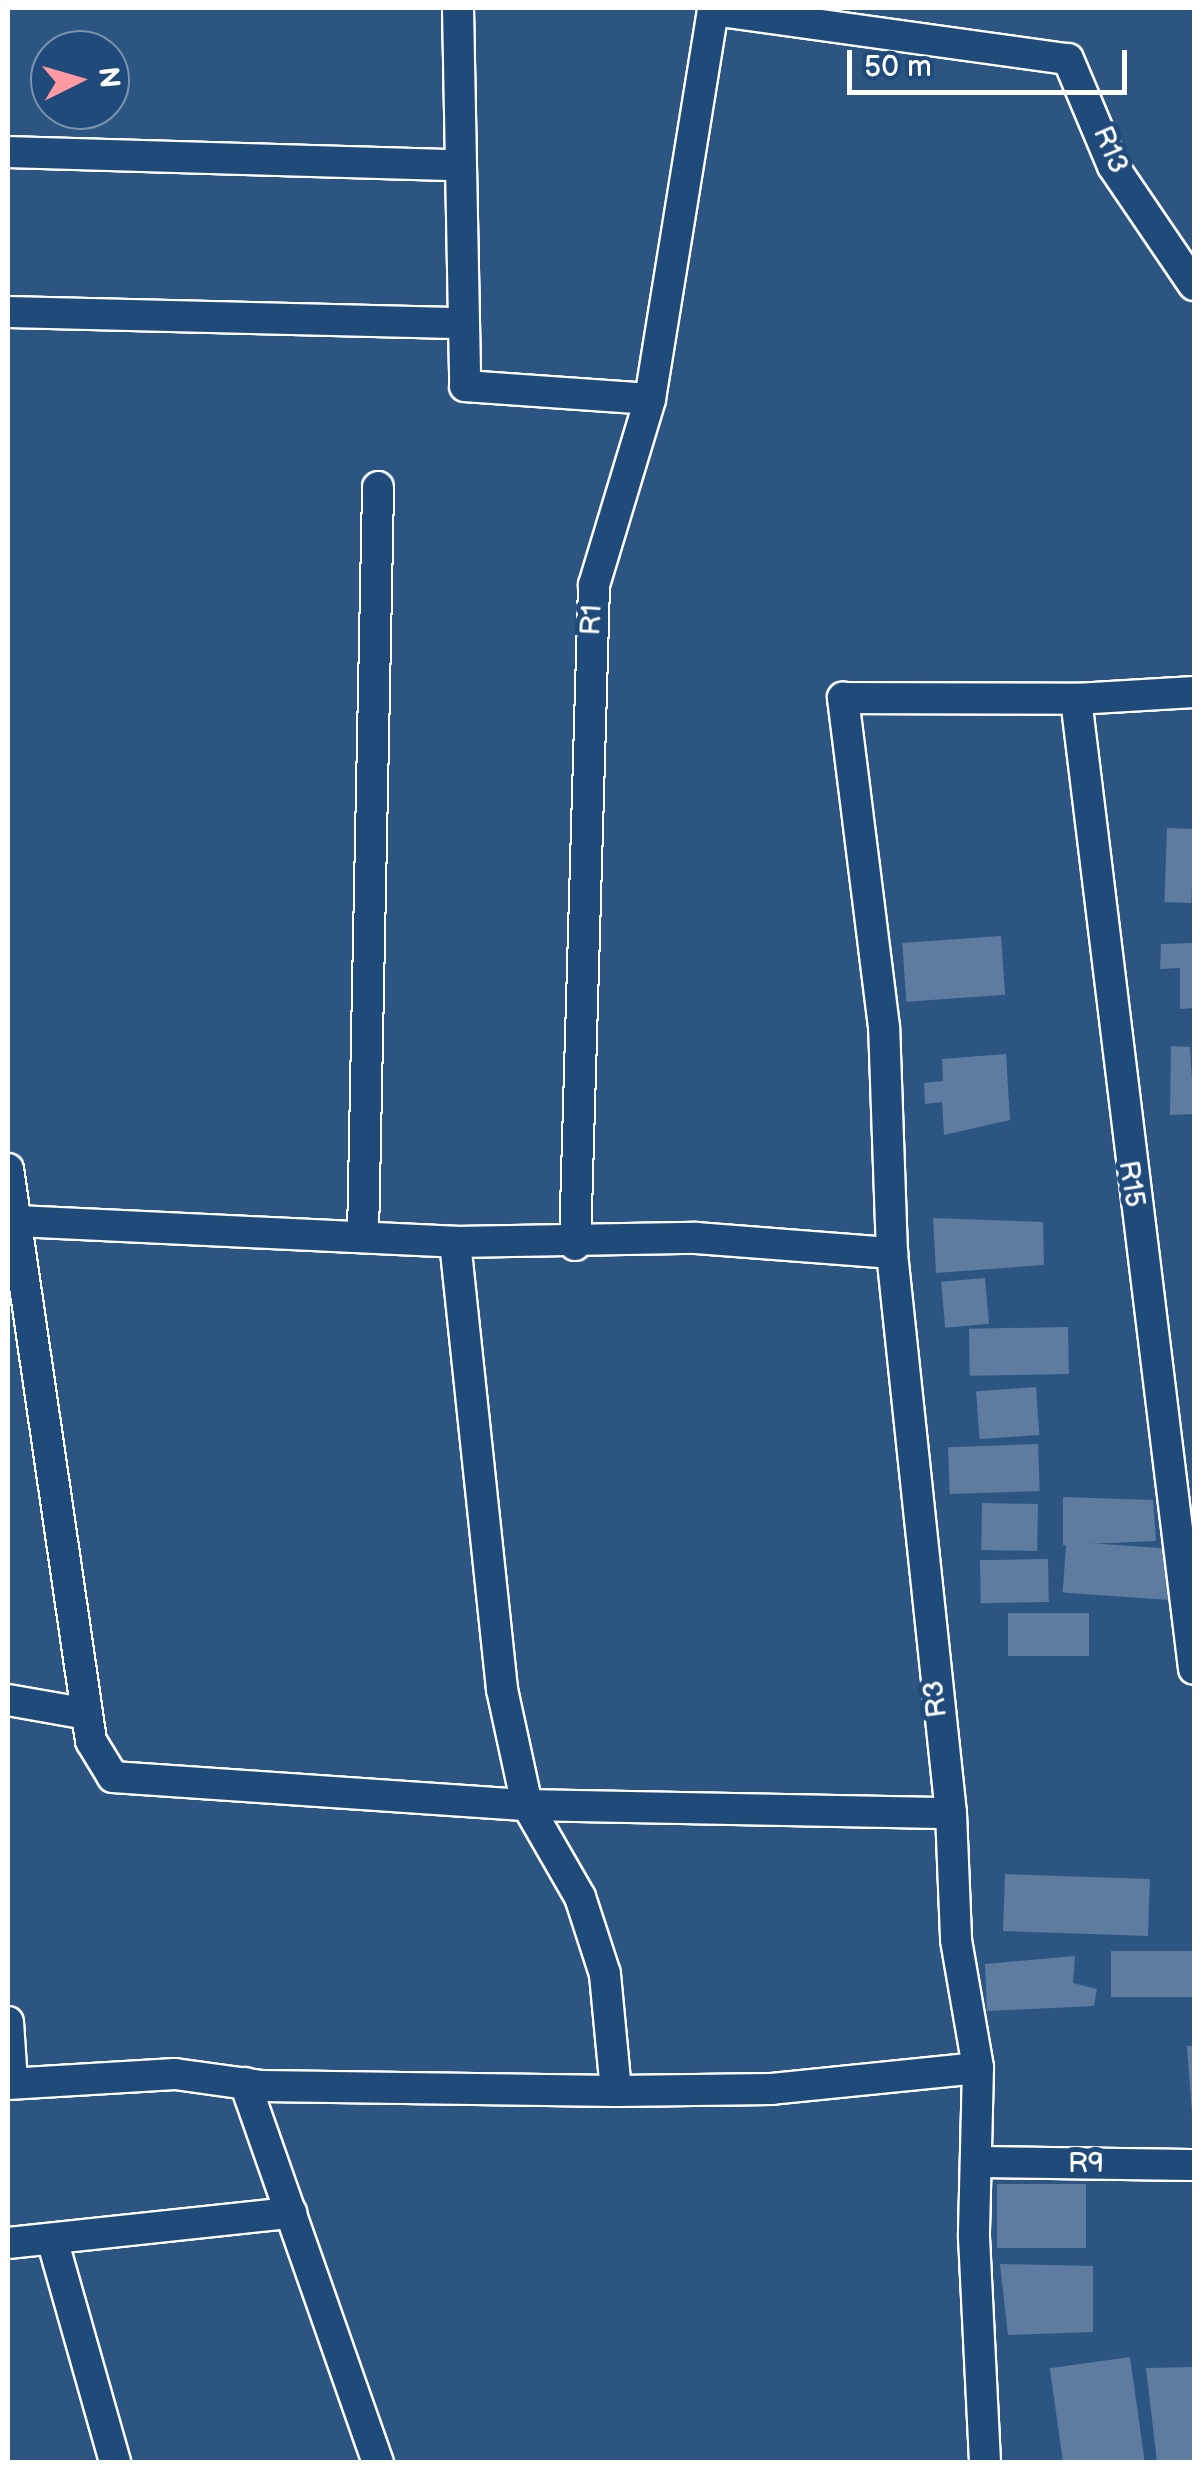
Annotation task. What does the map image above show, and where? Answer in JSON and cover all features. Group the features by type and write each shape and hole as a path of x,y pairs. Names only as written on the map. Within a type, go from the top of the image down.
{"street":[{"path":"458,8 459,323 464,386 480,394 650,399"},
{"name":"R13","path":"713,9 1068,59 1113,166 1194,285"},
{"name":"R1","path":"575,1245 594,586 650,399 713,9"},
{"path":"8,152 458,166"},
{"path":"8,312 459,323"},
{"path":"363,1238 378,487"},
{"path":"16,1221 455,1242 575,1245 696,1238 892,1253 884,1027 843,698 1076,698 1194,692"},
{"name":"R15","path":"1076,698 1194,1669"},
{"path":"8,1169 87,1714 100,1764 114,1777 526,1806 952,1813"},
{"path":"455,1242 502,1690 526,1806 580,1897 606,1974 616,2091"},
{"name":"R3","path":"892,1253 952,1813 956,1940 978,2068 985,2462"},
{"path":"8,1700 87,1714"},
{"path":"8,2022 10,2084 175,2074 245,2083 616,2091 772,2089 978,2068"},
{"path":"245,2083 378,2462"},
{"name":"R9","path":"978,2162 1194,2164"},
{"path":"8,2243 290,2213"},
{"path":"52,2240 115,2462"}],"building":[{"path":"1167,828 1194,829 1191,903 1164,902"},
{"path":"1001,936 1005,995 906,1002 902,943"},
{"path":"1194,943 1194,1008 1180,1009 1180,968 1160,969 1161,944"},
{"path":"1171,1046 1190,1047 1194,1114 1170,1115"},
{"path":"1006,1054 1010,1120 944,1135 942,1102 925,1104 924,1083 943,1081 942,1059"},
{"path":"933,1218 1043,1222 1044,1265 936,1273"},
{"path":"985,1278 989,1324 945,1328 941,1282"},
{"path":"1068,1327 1069,1374 970,1376 969,1329"},
{"path":"1036,1387 1039,1435 979,1439 976,1391"},
{"path":"1038,1444 1040,1491 950,1494 948,1447"},
{"path":"1063,1497 1153,1500 1156,1541 1063,1545"},
{"path":"982,1503 1038,1504 1037,1551 981,1550"},
{"path":"1066,1542 1173,1549 1169,1600 1063,1592"},
{"path":"1048,1559 1049,1602 981,1603 980,1560"},
{"path":"1008,1613 1089,1613 1089,1656 1008,1656"},
{"path":"1005,1874 1150,1879 1148,1936 1003,1931"},
{"path":"1111,1951 1194,1951 1194,1997 1111,1997"},
{"path":"1075,1956 1073,1983 1097,1989 1094,2006 987,2011 985,1964"},
{"path":"1187,2046 1194,2046 1194,2114 1192,2114"},
{"path":"997,2184 1086,2184 1086,2248 997,2248"},
{"path":"1000,2264 1093,2266 1093,2332 1008,2335"},
{"path":"1130,2357 1145,2462 1063,2462 1050,2368"},
{"path":"1194,2367 1194,2462 1157,2462 1146,2368"}]}
